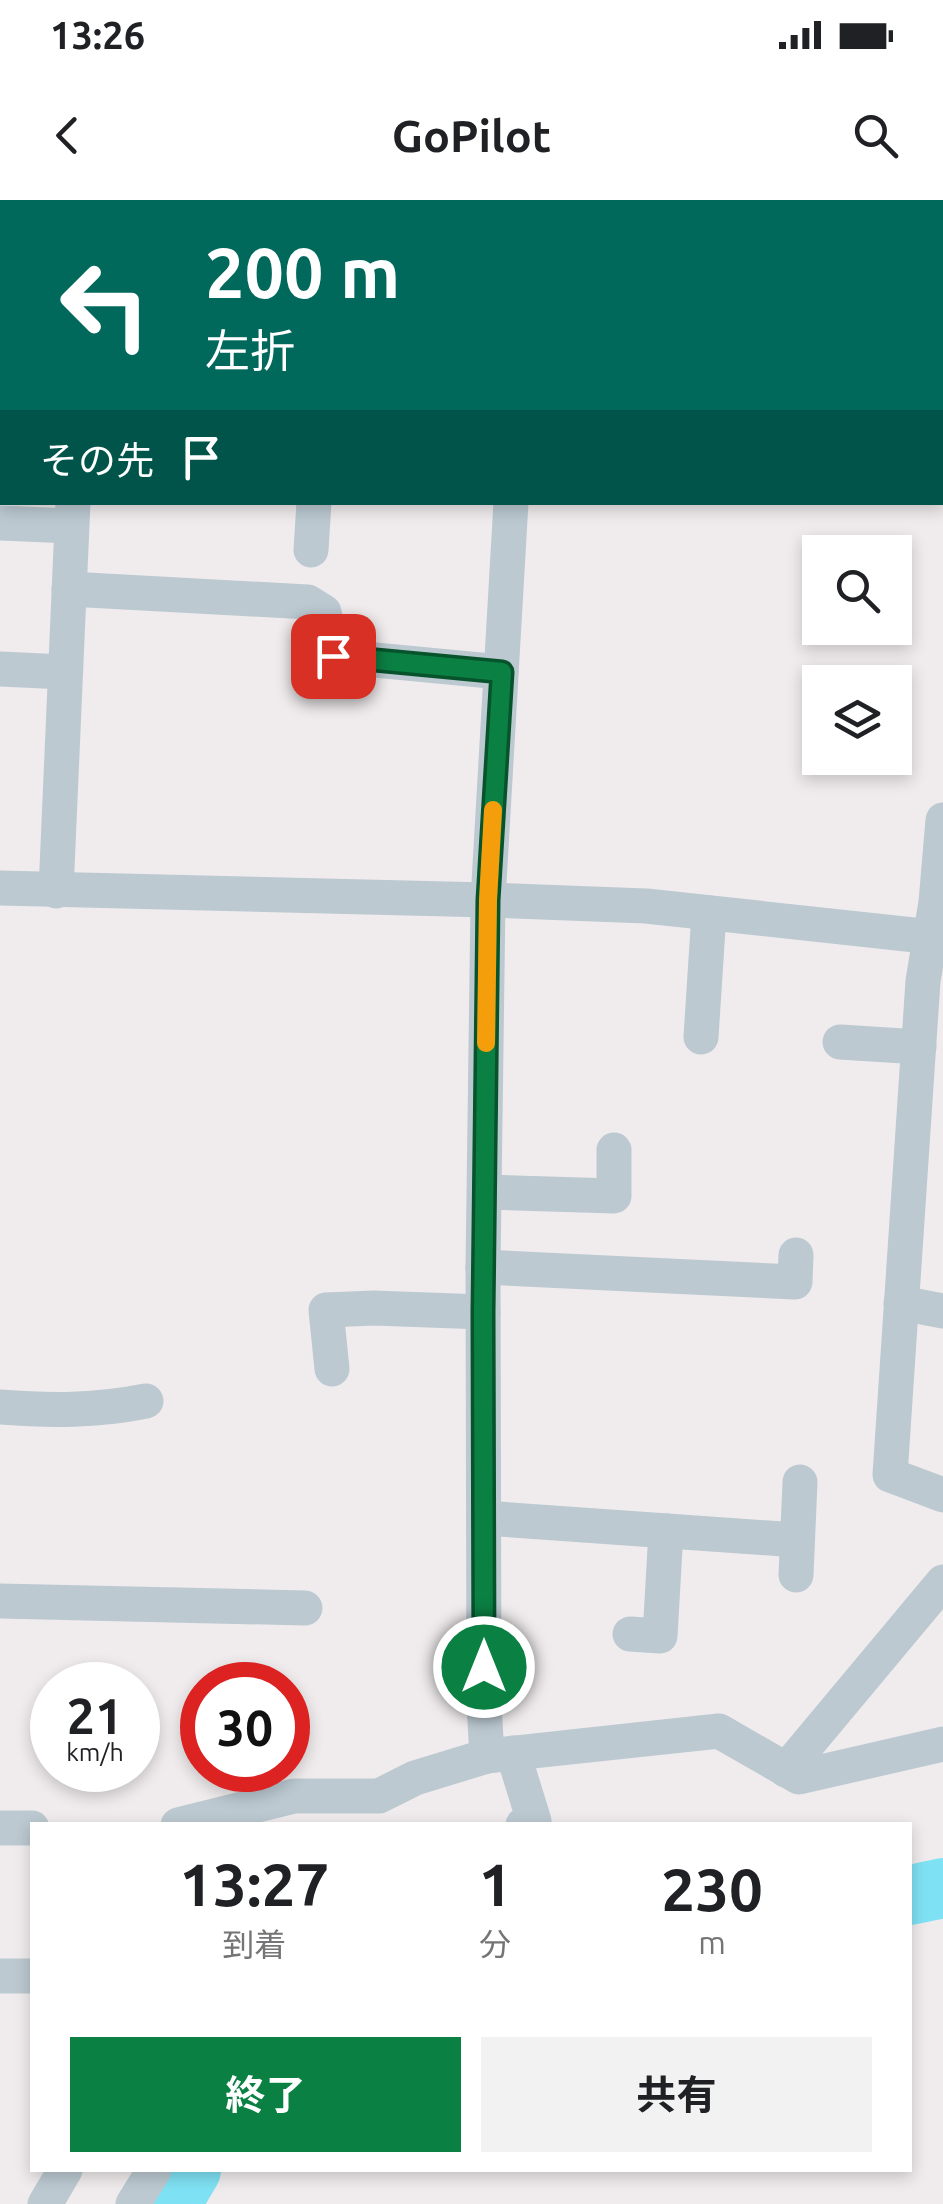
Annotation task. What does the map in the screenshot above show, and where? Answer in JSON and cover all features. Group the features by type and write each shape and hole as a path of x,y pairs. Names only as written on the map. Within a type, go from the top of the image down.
{"street":[{"path":"311,550 314,505"},
{"path":"511,505 488,900 484,1704 500,1755 531,1822"},
{"path":"0,523 72,514 56,891"},
{"path":"69,589 308,602 324,612 333,656 502,672"},
{"path":"0,669 65,672"},
{"path":"943,820 937,937 923,981 890,1474 943,1495"},
{"path":"0,888 646,906 937,937"},
{"path":"701,1037 709,912"},
{"path":"840,1042 919,1047"},
{"path":"485,1192 614,1196 614,1150"},
{"path":"484,1268 643,1290 795,1282 796,1255"},
{"path":"902,1303 943,1311"},
{"path":"332,1368 326,1310 483,1312"},
{"path":"0,1407 107,1408 146,1401"},
{"path":"484,1518 666,1531 796,1557 800,1482"},
{"path":"630,1634 660,1636 666,1531"},
{"path":"786,1770 943,1582"},
{"path":"0,1601 305,1608"},
{"path":"190,1822 294,1796 370,1810 415,1778 500,1755 719,1730 799,1777 943,1744"},
{"path":"0,1828 30,1828"},
{"path":"0,1976 30,1976"},
{"path":"45,2204 64,2172"},
{"path":"133,2204 153,2172"}],"waterway":[{"path":"912,1895 943,1888"},
{"path":"171,2204 190,2172"}],"slow traffic":[{"path":"486,1043 493,810"}],"route":[{"path":"333,656 502,672 488,900 484,1667"}]}
